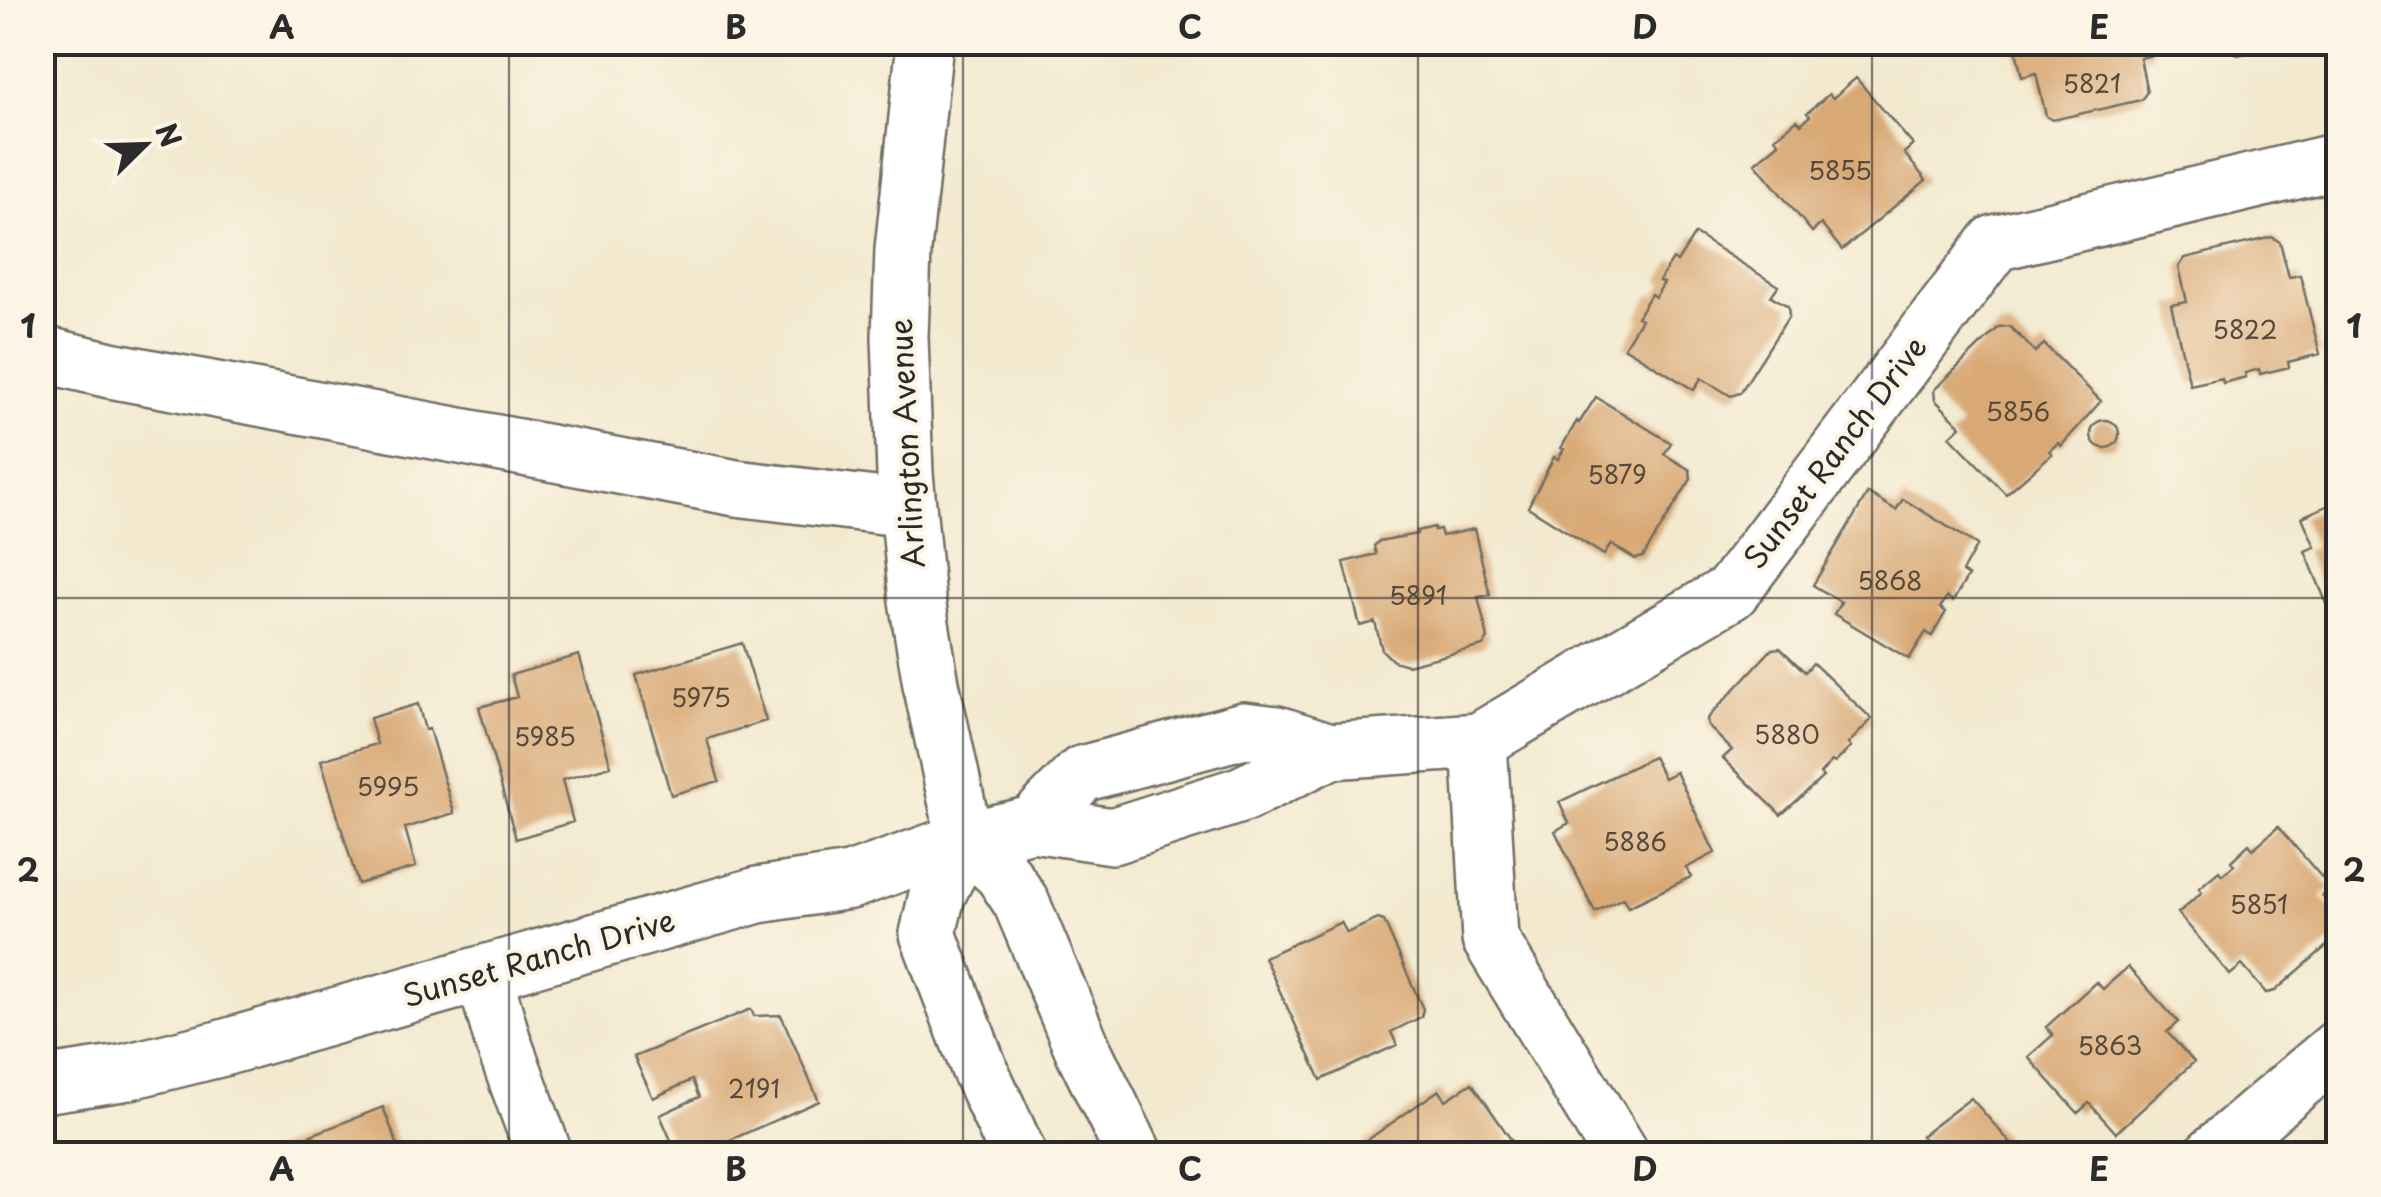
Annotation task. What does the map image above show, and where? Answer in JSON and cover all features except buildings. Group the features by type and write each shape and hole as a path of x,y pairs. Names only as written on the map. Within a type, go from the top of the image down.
{"street":[{"name":"Arlington Avenue","path":"926,42 902,284 900,356 908,509 930,684 965,840"},
{"name":"Sunset Ranch Drive","path":"42,1086 122,1073 219,1049 758,896 850,880 965,840 1033,824 1082,774 1229,733 1244,730 1277,734 1330,751 1479,741 1732,592 1995,243 2338,161"},
{"path":"42,354 736,488 908,509"},
{"path":"1479,741 1490,939 1622,1154"},
{"path":"1018,1154 979,1068 928,934 938,896 965,840 1002,873 1020,902 1084,1052 1134,1154"},
{"path":"484,975 503,1042 544,1154"},
{"path":"2213,1154 2338,1048"}]}
